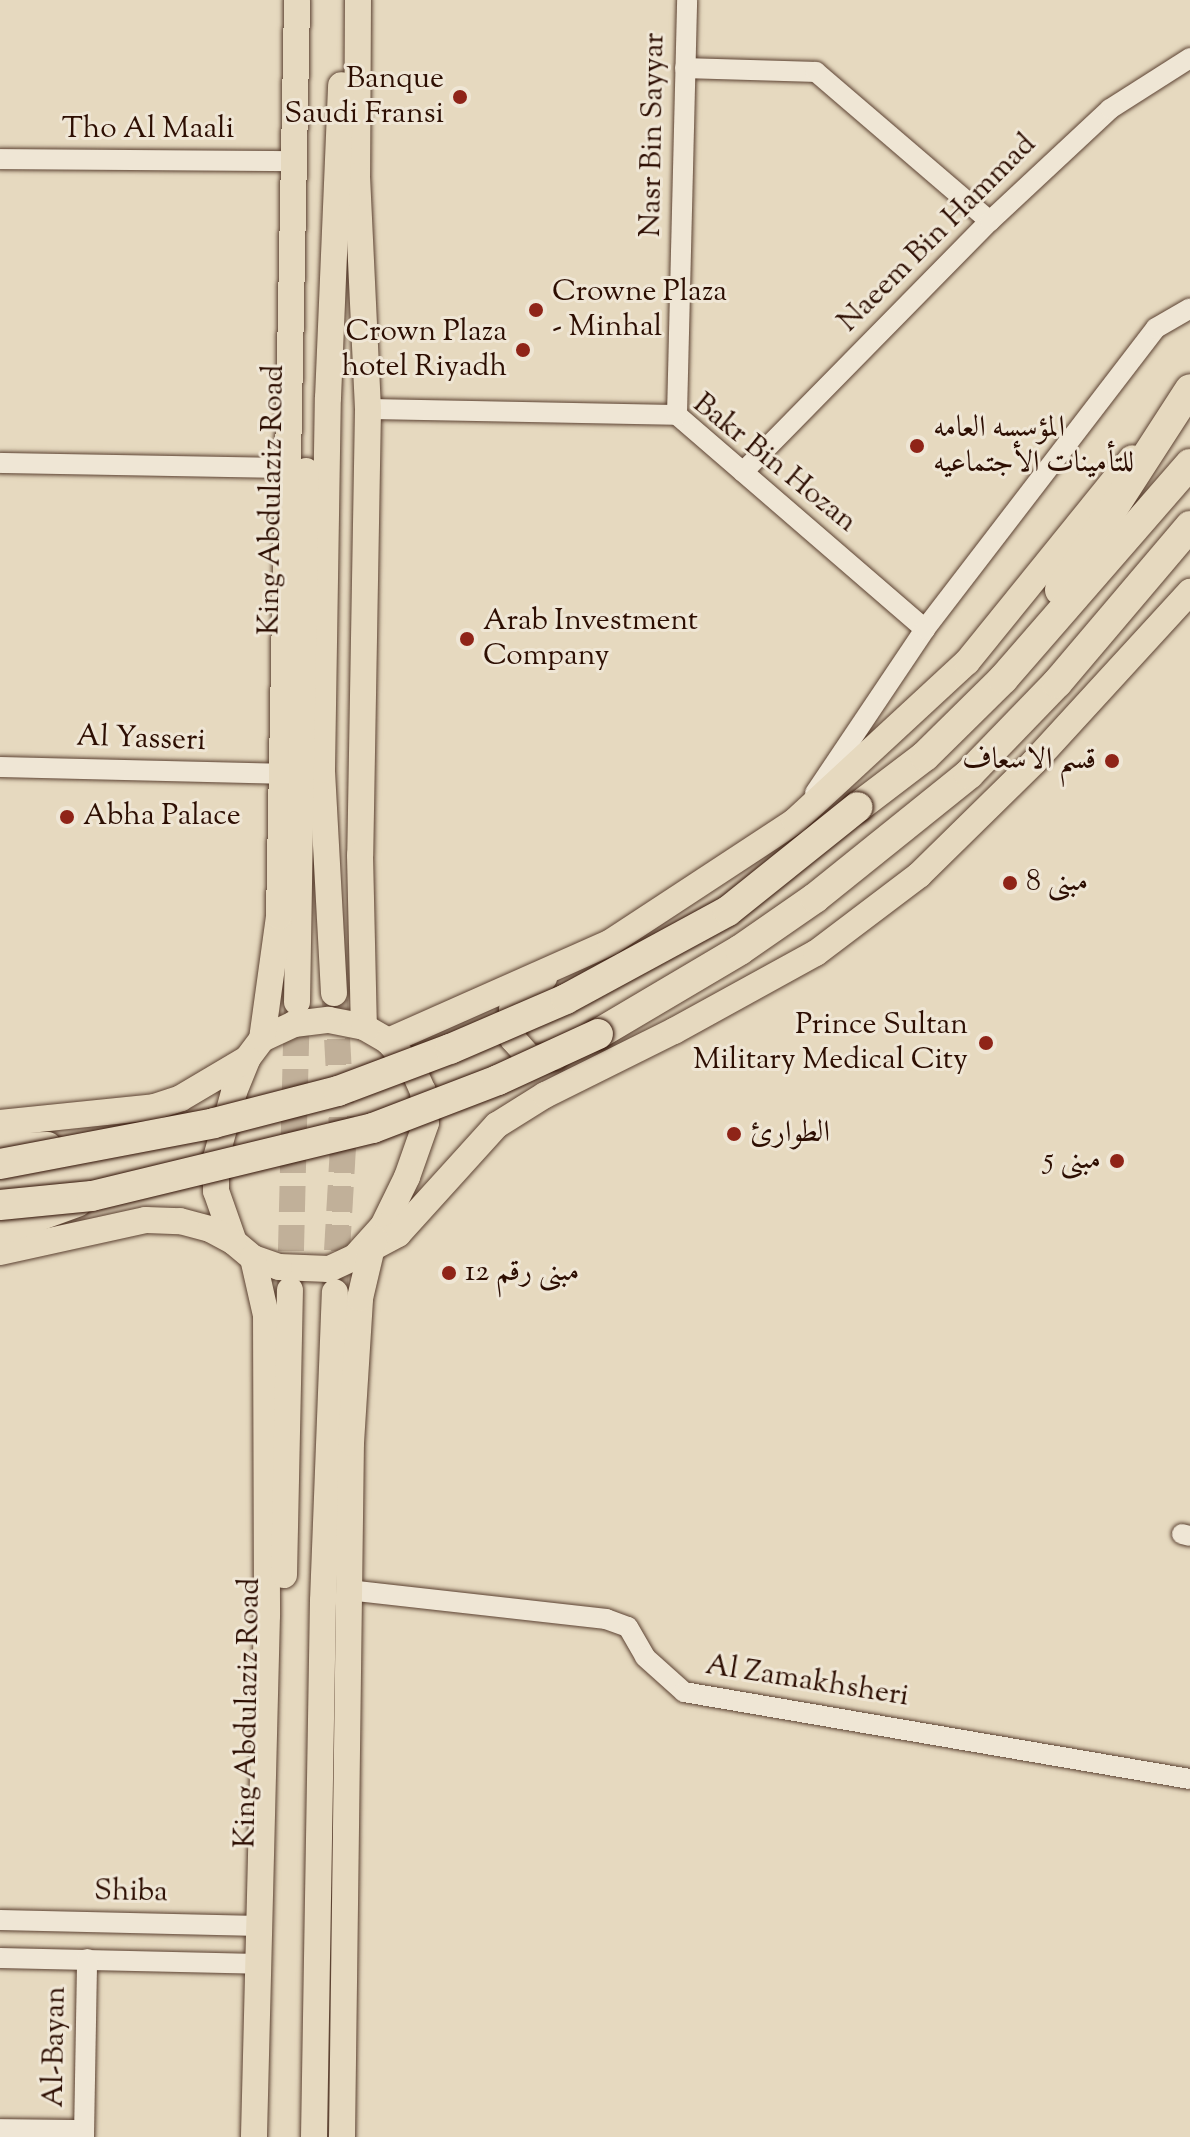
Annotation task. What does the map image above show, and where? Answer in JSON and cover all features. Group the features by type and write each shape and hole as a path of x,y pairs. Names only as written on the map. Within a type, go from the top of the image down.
{"highway":[{"path":"1003,679 1190,388"},
{"path":"0,1164 214,1123 338,1091 450,1049 566,999 728,911 925,756 1003,679 1190,464"},
{"path":"0,1230 92,1196 373,1128 498,1080 598,1034 740,950 815,898 969,774 1057,683 1190,526"},
{"path":"0,1205 92,1196"}],"main road":[{"path":"254,2137 267,1615 266,1315 244,1250 216,1191 216,1158 255,1049 279,916 297,0"},
{"name":"King Abdulaziz Road","path":"297,1002 314,34 307,0"},
{"name":"King Abdulaziz Road","path":"334,993 323,723 328,398 343,33 348,0"},
{"path":"358,0 357,176 368,409 360,855 364,1027"},
{"path":"388,1041 611,942 795,821 967,662 1190,388"},
{"path":"0,1252 146,1220 180,1221 210,1229 279,1267 329,1269 367,1246 398,1234 497,1125 545,1095 674,1031 816,953 919,875 1034,762 1190,592"},
{"path":"555,967 512,1010 513,1039 530,1058 557,1057 674,1031"},
{"path":"0,1123 154,1107 181,1098 294,1024 318,1021 364,1027 388,1041 413,1069 423,1091 426,1123 407,1177 367,1246 360,1298 351,1443 342,2137"},
{"path":"0,1146 104,1144"},
{"name":"King Abdulaziz Road","path":"262,2137 277,1926 290,1290"},
{"path":"314,2137 322,1648 335,1292"}],"street":[{"name":"Nasr Bin Sayyar","path":"677,415 687,0"},
{"name":"Naeem Bin Hammad","path":"743,472 990,221 1110,109 1190,58"},
{"path":"685,68 816,72 990,221"},
{"name":"Tho Al Maali","path":"0,159 295,161"},
{"path":"795,821 889,688 925,629 1156,328 1190,308"},
{"name":"Bakr Bin Hozan","path":"368,409 677,415 925,629"},
{"path":"0,463 288,468"},
{"name":"Al Yasseri","path":"0,767 280,774"},
{"name":"Al Zamakhsheri","path":"348,1590 606,1619 628,1627 645,1657 684,1692 1190,1779"},
{"name":"Shiba","path":"0,1920 260,1926"},
{"path":"0,1958 259,1964"},
{"name":"Al-Bayan","path":"84,2133 87,1959"},
{"path":"0,2129 84,2133"}],"tunnel":[{"path":"335,1000 343,1147 335,1285"},
{"path":"290,1290 297,1002"}],"place":[{"name":"Banque Saudi Fransi","path":"460,97"},
{"name":"Crowne Plaza - Minhal","path":"536,310"},
{"name":"Crown Plaza hotel Riyadh","path":"523,350"},
{"name":"المؤسسه العامه للتأمينات الأجتماعيه","path":"917,446"},
{"name":"Arab Investment Company","path":"467,639"},
{"name":"قسم الاسعاف","path":"1112,761"},
{"name":"Abha Palace","path":"67,817"},
{"name":"مبنى 8","path":"1010,883"},
{"name":"Prince Sultan Military Medical City","path":"986,1043"},
{"name":"الطوارئ","path":"734,1134"},
{"name":"مبنى 5","path":"1117,1161"},
{"name":"مبنى رقم 12","path":"449,1273"}]}
